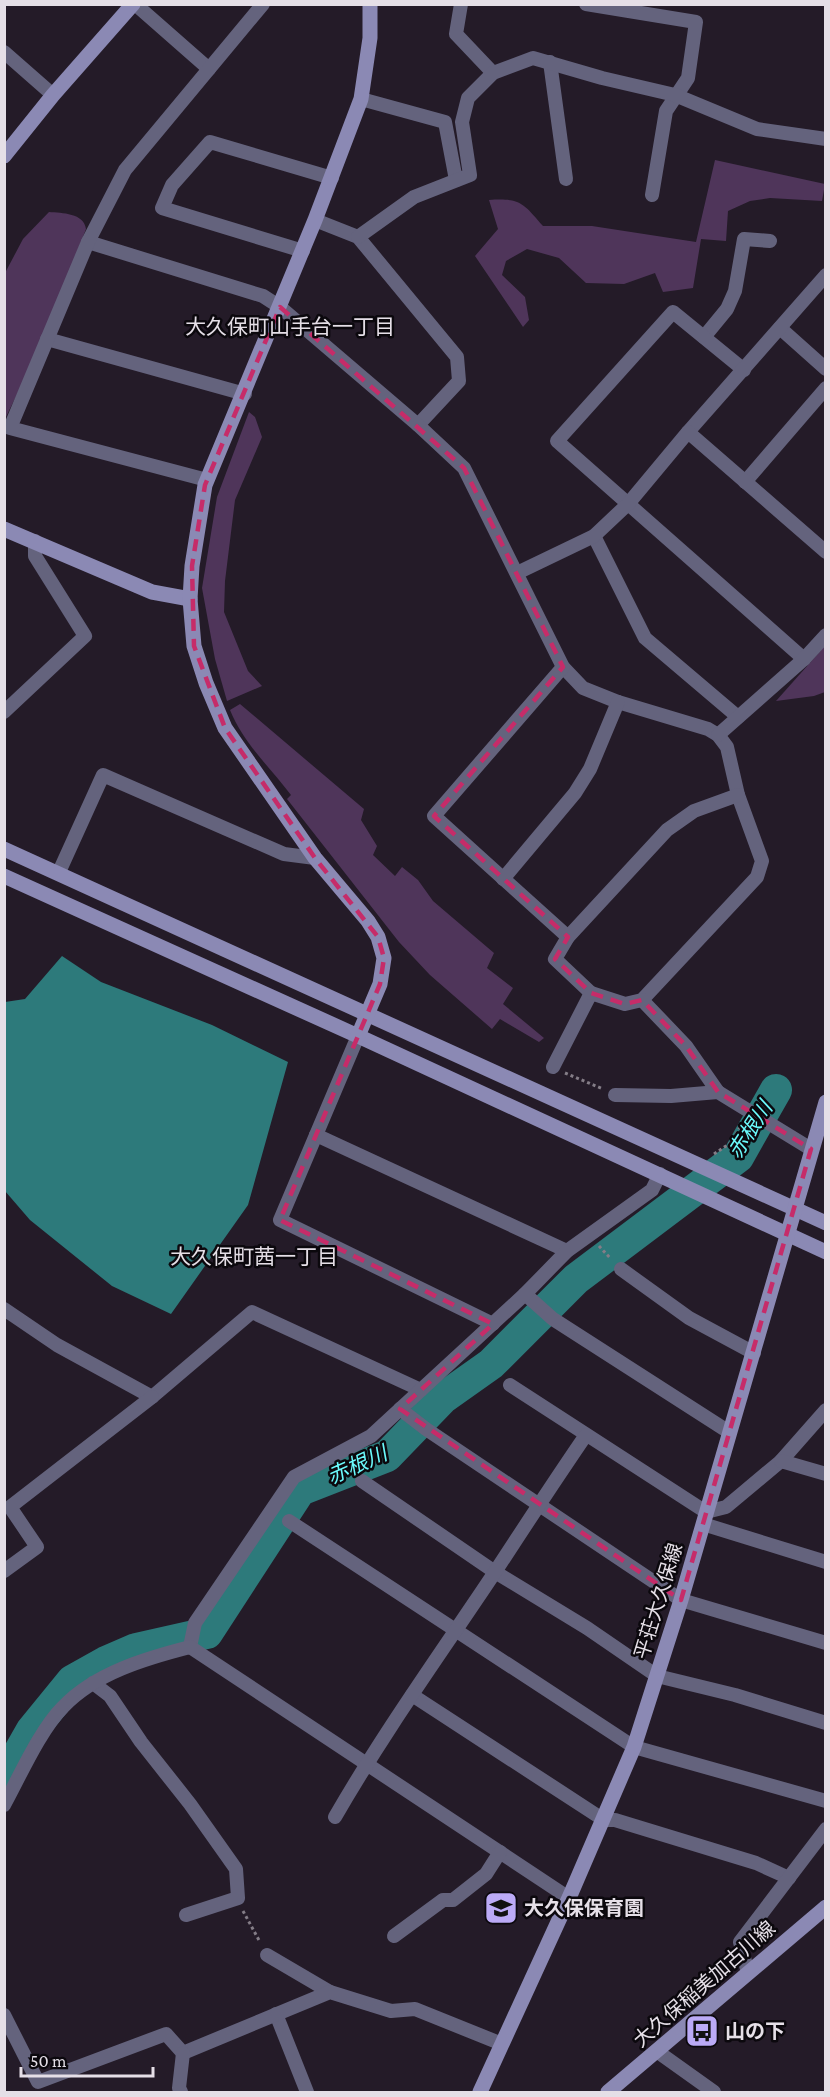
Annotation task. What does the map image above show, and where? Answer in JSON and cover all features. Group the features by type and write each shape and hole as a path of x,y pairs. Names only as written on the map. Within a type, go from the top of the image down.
{"street":[{"path":"4,156 53,95 134,4 208,69"},
{"path":"207,480 10,428 88,242 125,170 263,4"},
{"path":"370,4 370,38 361,99 303,251 207,480 192,566 190,599 194,646 206,683 225,728 315,858 368,921 378,937 384,958 380,984 368,1016 280,1220 493,1324"},
{"path":"461,4 456,34 493,74"},
{"path":"586,4 696,22 688,78 666,111 652,195"},
{"path":"4,52 53,95"},
{"path":"358,237 414,197 470,175 462,122 468,98 493,74 533,58 602,78 675,95 757,129 825,139"},
{"path":"550,62 566,179"},
{"path":"361,99 445,122 456,180"},
{"path":"303,251 162,208 172,185 210,142 332,178"},
{"path":"315,220 358,237 457,357 459,381 418,424"},
{"path":"704,337 727,309 735,291 744,239 770,241"},
{"path":"88,242 263,296 280,307 418,424 465,468 563,668 583,688 618,702 708,729 718,735 727,747 738,795 762,861 757,877 642,1000 625,1004 591,993 555,959 568,937 667,830 693,811 738,795"},
{"path":"517,573 594,536 628,504 825,275"},
{"path":"744,370 673,312 557,441 804,659"},
{"path":"780,328 825,369"},
{"path":"47,339 245,394"},
{"path":"745,482 825,388"},
{"path":"688,432 825,552"},
{"path":"4,529 152,592 190,599"},
{"path":"594,536 645,638 738,717"},
{"path":"4,712 85,636 35,556 35,541"},
{"path":"718,735 804,659 825,635"},
{"path":"563,668 434,816 568,937"},
{"path":"503,879 575,793 590,769 618,702"},
{"path":"58,873 104,775 284,854 315,858"},
{"path":"4,849 825,1223"},
{"path":"4,876 660,1174 825,1252"},
{"path":"553,1067 591,993"},
{"path":"642,1000 686,1046 718,1092 811,1149"},
{"path":"615,1095 671,1096 718,1092"},
{"name":"平荘大久保線","path":"480,2092 604,1820 634,1747 681,1600 825,1102"},
{"path":"316,1135 567,1251"},
{"path":"190,1647 195,1623 294,1477 371,1436 493,1324 567,1251 652,1190 660,1174"},
{"path":"621,1269 689,1318 754,1353"},
{"path":"525,1293 553,1319 729,1432"},
{"path":"4,1309 57,1345 152,1397"},
{"path":"4,1571 37,1547 7,1503 152,1397 252,1312 421,1390"},
{"path":"510,1385 705,1518 825,1562"},
{"path":"400,1409 426,1429 681,1600 825,1643"},
{"path":"705,1518 726,1507 781,1461 825,1410"},
{"path":"335,1817 366,1763 586,1435"},
{"path":"781,1461 825,1474"},
{"path":"362,1481 495,1572 587,1628 657,1676 735,1695 825,1723"},
{"path":"290,1521 634,1747 825,1801"},
{"path":"4,1805 10,1780 63,1707 93,1683 126,1666 190,1647 569,1898"},
{"path":"93,1683 110,1696 141,1742 190,1804 236,1869 238,1898 186,1915"},
{"path":"412,1695 604,1820 615,1820 756,1863 789,1878"},
{"path":"748,1973 740,1941 825,1828"},
{"path":"394,1936 443,1900 453,1900 470,1887 486,1874 500,1852"},
{"name":"大久保稲美加古川線","path":"608,2092 658,2052 825,1907"},
{"path":"267,1955 330,1992 391,2011 415,2009 502,2044"},
{"path":"183,2053 330,1992"},
{"path":"276,2014 307,2092"},
{"path":"4,2015 38,2082 166,2034 183,2053 179,2088 181,2092"},
{"path":"658,2052 714,2092"}],"path":[{"path":"553,1067 615,1095"},
{"path":"714,1154 732,1142 748,1111"},
{"path":"589,1235 621,1269"},
{"path":"238,1898 267,1955"}],"highlighted area":[{"path":"280,307 464,468 563,667 434,816 568,937 555,959 591,993 625,1004 642,1000 686,1046 718,1092 811,1149 681,1600 400,1409 493,1324 280,1220 380,984 384,958 378,937 315,858 225,728 194,646 192,566 205,485"}],"shaded area":[{"path":"715,160 825,184 822,201 770,198 750,201 728,211 726,241 701,239 693,288 663,292 655,273 624,284 586,283 559,258 527,249 506,261 502,275 525,297 529,320 523,327 475,256 498,229 489,200 515,201 526,207 543,226 592,226 696,242"},
{"path":"49,212 77,217 86,229 39,349 5,419 5,273 23,239"},
{"path":"249,412 255,417 262,437 235,500 225,581 224,612 248,671 262,686 227,701 215,659 202,588 217,497"},
{"path":"825,646 825,692 814,696 776,701"},
{"path":"240,704 364,809 361,820 377,846 373,855 395,876 402,867 418,880 433,901 494,953 487,968 513,988 503,1004 544,1038 539,1042 500,1019 492,1029 430,975 399,942 287,799 291,795 242,734 230,710"},
{"path":"62,956 101,982 212,1025 288,1062 248,1205 171,1314 112,1286 30,1220 5,1191 5,1002 25,999"}],"waterway":[{"name":"赤根川","path":"4,1779 32,1730 72,1681 136,1649 207,1633 300,1490 387,1456 443,1398 491,1364 576,1279 738,1157 776,1090"}],"place":[{"name":"大久保保育園","path":"501,1908"},
{"name":"山の下","path":"702,2031"}],"district":[{"name":"大久保町山手台一丁目","path":"290,327"},
{"name":"大久保町茜一丁目","path":"254,1257"}]}
